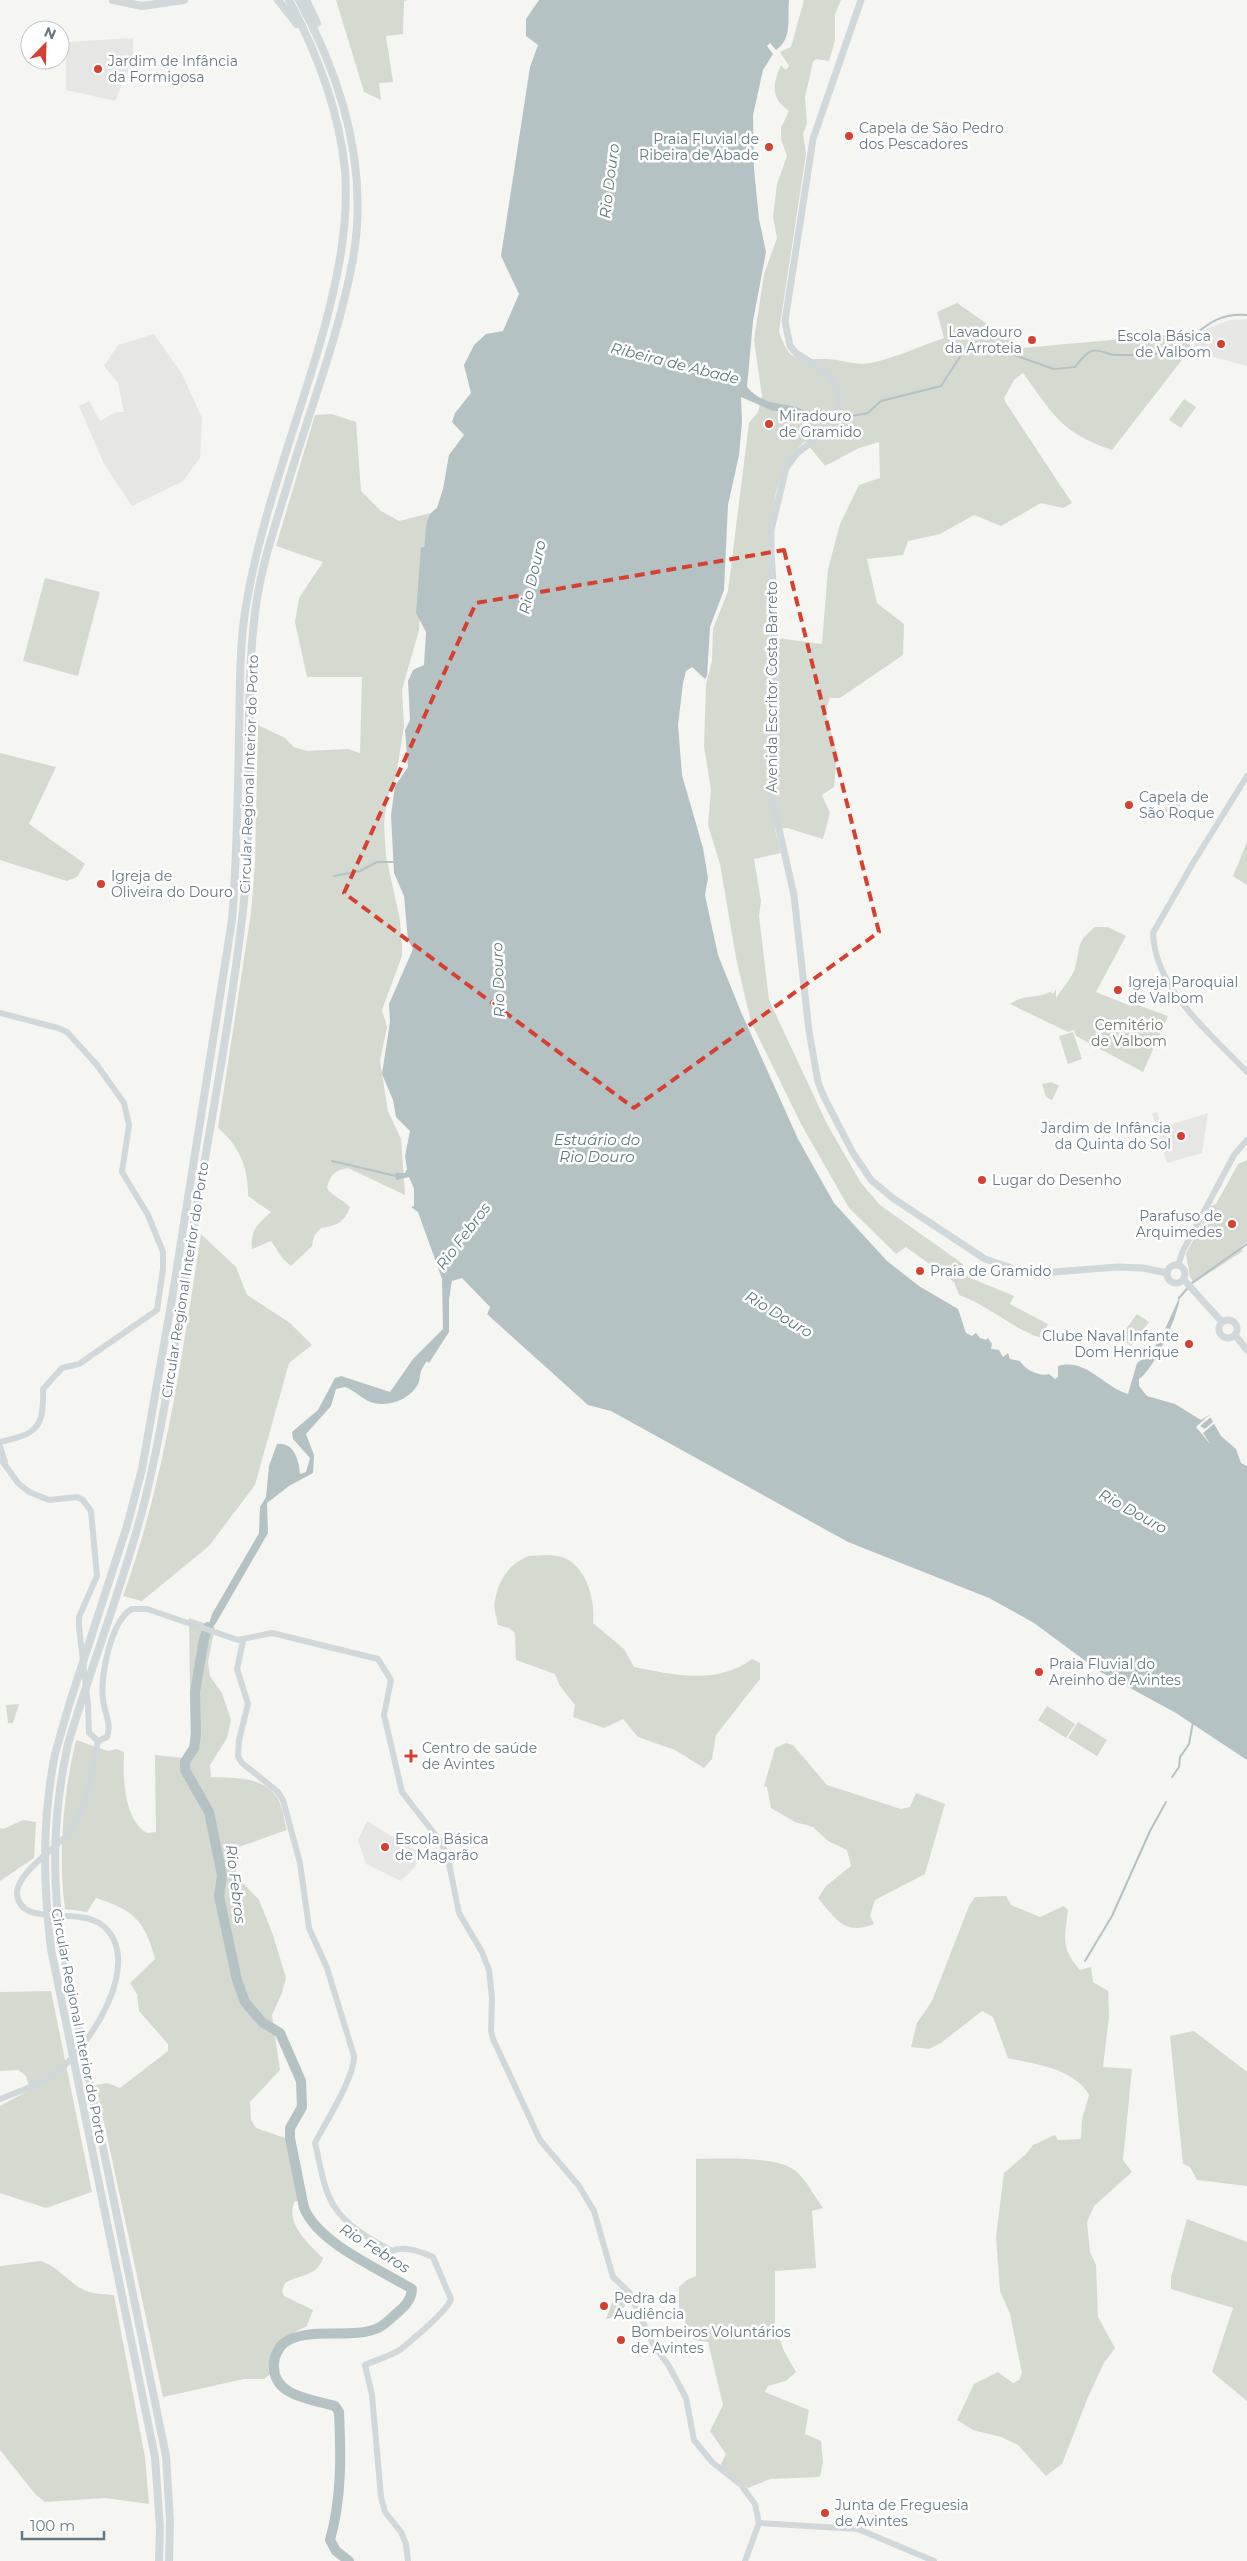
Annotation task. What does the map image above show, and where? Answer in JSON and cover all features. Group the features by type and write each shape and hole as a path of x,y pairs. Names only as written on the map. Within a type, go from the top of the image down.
{"highway":[{"path":"113,0 142,6 184,0"},
{"path":"278,0 314,51"},
{"name":"Circular Regional Interior do Porto","path":"159,2561 160,2528 155,2457 65,2016 46,1910 43,1862 45,1825 56,1754 102,1602 130,1518 146,1446 213,1046 232,920 237,849 241,673 245,615 252,570 317,355 341,258 346,210 344,169 337,122 325,80 314,51 289,0"},
{"name":"Circular Regional Interior do Porto","path":"169,2561 170,2521 166,2456 62,1947 55,1895 56,1822 68,1744 144,1503 159,1434 224,1047 243,914 255,619 261,582 272,536 341,312 354,250 357,212 356,168 348,120 336,77 324,46 299,0"},
{"path":"306,0 319,26 324,46"}],"main road":[{"name":"Avenida Escritor Costa Barreto","path":"861,0 813,139 785,321 790,346 796,354 827,373 836,386 839,398 838,414 832,427 822,436 802,448 789,463 781,483 771,530 775,614 771,794 794,895 809,1032 818,1082 853,1153 871,1180 894,1198 985,1259 1030,1274 1117,1267 1143,1268 1167,1273 1172,1282 1188,1284"},
{"path":"1167,1273 1170,1267 1178,1265 1185,1272 1188,1284 1222,1322"},
{"path":"1228,1320 1234,1322 1237,1327 1234,1335 1228,1338 1221,1334 1219,1328 1222,1322 1228,1320"},
{"path":"1234,1335 1247,1350"}],"street":[{"path":"1247,776 1156,925 1153,939 1166,978 1174,992 1247,1072"},
{"path":"0,1013 68,1032 97,1065 121,1099 128,1113 122,1172 153,1225 163,1252 163,1269 157,1310 79,1364 62,1368 43,1389 44,1411 38,1426 24,1436 0,1442"},
{"path":"1178,1265 1183,1251 1234,1155 1247,1140"},
{"path":"0,1447 2,1460 18,1483 29,1492 49,1500 77,1497 83,1500 91,1511 97,1576 79,1617 78,1627 88,1704 89,1733 98,1742"},
{"path":"98,1742 104,1740 109,1733 102,1695 104,1667 118,1623 124,1614 136,1607 148,1608 243,1641 272,1633 378,1658 390,1676 391,1685 384,1703 384,1716 402,1792 437,1837 447,1854 459,1913 482,1952 489,1970 492,1998 491,2031 493,2039 540,2140 579,2186 594,2211 612,2275 629,2292 653,2344 669,2366 686,2398 694,2440 712,2462 749,2494 758,2520 745,2561"},
{"path":"243,1641 237,1669 248,1704 239,1740 238,1756 242,1763 277,1791 283,1800 300,1863 309,1928 327,1968 354,2056 354,2063 349,2075 315,2143 331,2198 334,2206 345,2219 376,2243 392,2251 401,2249 422,2252 433,2257 451,2298 449,2305 440,2315 400,2350 365,2365 372,2395 381,2497 385,2512 401,2532 406,2544 408,2561"},
{"path":"0,2099 24,2091 58,2071 93,2029 118,1974 119,1957 116,1942 110,1932 95,1920 86,1917 39,1915 27,1911 21,1904 17,1892 21,1880 66,1836 81,1811 86,1798 98,1742"},
{"path":"758,2520 770,2524 858,2530 934,2561"}],"highlighted area":[{"path":"784,550 879,932 634,1108 344,893 476,603"}],"shaded area":[{"name":"Jardim de Infância da Formigosa","path":"133,38 133,59 115,101 66,90 66,70 70,70 70,42"},
{"name":"Escola Básica de Valbom","path":"1247,319 1247,366 1192,351 1196,337 1206,329 1230,320"},
{"path":"154,334 182,374 202,418 200,458 183,481 132,506 104,464 79,406 89,401 100,421 116,412 124,412 118,383 104,366 118,345"},
{"name":"Jardim de Infância da Quinta do Sol","path":"1157,1112 1162,1127 1208,1113 1202,1153 1167,1163 1152,1113"},
{"name":"Escola Básica de Magarão","path":"367,1821 421,1854 415,1867 401,1881 366,1864 358,1840"}],"green space":[{"path":"336,0 408,0 404,1 403,34 386,36 393,82 379,83 381,100 364,92"},
{"path":"804,0 841,0 835,14 835,40 829,61 816,59 813,62 805,97 807,124 803,134 806,154 779,331 786,349 795,357 801,359 831,359 859,364 889,358 944,338 937,312 957,303 1022,348 1179,334 1192,347 1112,450 1069,429 1051,411 1023,373 1014,380 1004,398 1006,403 1072,503 1063,508 1041,503 1001,526 974,515 940,534 908,541 903,555 867,559 877,603 904,624 903,655 840,698 830,698 825,712 837,753 834,787 822,795 830,813 823,839 787,828 775,829 781,853 754,859 761,901 759,916 769,1000 827,1124 861,1183 880,1205 963,1264 962,1269 968,1277 1014,1296 1010,1304 1048,1324 1041,1338 1030,1334 970,1299 959,1295 954,1282 906,1247 896,1254 849,1208 801,1124 751,1022 736,958 720,864 708,825 711,790 704,746 706,684 712,661 713,629 728,591 749,423 758,412 762,396 754,340 764,274 777,238 773,217 777,184 787,156 781,139 781,128 789,111 776,96 775,85 781,65 786,70 789,66 780,52 791,47","holes":["805,441 825,466 859,448 879,442 880,478 859,485 840,524 828,569 822,644 777,638 772,588 771,534 773,507 779,482 790,459"]},
{"path":"1184,399 1196,407 1181,428 1169,420"},
{"path":"332,414 356,422 361,491 381,511 399,521 431,513 424,546 419,630 402,690 404,726 396,777 387,798 384,823 386,856 400,920 402,956 382,1010 387,1027 380,1061 388,1111 401,1139 405,1195 348,1168 336,1172 332,1176 327,1188 350,1207 348,1212 343,1220 331,1226 321,1228 314,1236 312,1246 291,1266 283,1259 271,1241 252,1249 253,1232 271,1212 248,1196 247,1176 241,1158 232,1142 218,1128 251,913 255,864 258,725 285,738 294,747 307,751 348,749 360,753 362,677 307,677 295,622 299,598 323,562 276,546 315,415"},
{"path":"45,578 100,592 78,676 23,661"},
{"path":"0,753 56,767 29,824 85,864 77,877 67,881 0,860"},
{"path":"1175,793 1184,798 1173,816 1164,811"},
{"path":"1247,842 1247,885 1233,876"},
{"name":"Cemitério de Valbom","path":"1095,927 1108,927 1126,936 1096,992 1131,1006 1139,993 1135,1004 1168,1016 1143,1072 1076,1036 1074,1030 1068,1032 1010,1004 1019,999 1050,992 1053,994 1056,989 1056,998 1074,972 1081,941"},
{"path":"1073,1032 1082,1059 1068,1064 1059,1036"},
{"path":"1051,1082 1059,1086 1052,1100 1046,1097 1042,1084"},
{"path":"1247,1160 1247,1242 1240,1247 1243,1251 1194,1283 1190,1277 1186,1254 1211,1206 1216,1204 1238,1164"},
{"path":"201,1234 236,1267 247,1295 290,1323 312,1345 289,1363 255,1485 209,1546 142,1601 123,1596 150,1508 171,1417"},
{"path":"1137,1314 1149,1322 1131,1346 1120,1337"},
{"path":"529,1556 557,1556 567,1559 575,1565 587,1582 593,1603 593,1623 624,1649 634,1667 664,1673 695,1676 725,1672 739,1667 752,1659 760,1663 760,1679 716,1735 712,1759 704,1768 675,1750 638,1737 623,1719 604,1728 573,1717 575,1705 560,1686 555,1674 516,1660 515,1633 509,1628 498,1625 495,1604 499,1587 510,1568"},
{"path":"189,1618 215,1627 208,1662 210,1676 222,1693 231,1720 227,1738 210,1765 211,1777 239,1778 266,1786 273,1791 278,1799 287,1830 233,1849 237,1877 259,1900 273,1935 286,1978 282,1993 272,2015 280,2070 250,2102 251,2120 256,2128 291,2140 307,2201 295,2201 292,2209 295,2225 305,2240 323,2258 317,2269 285,2283 282,2291 284,2296 313,2310 307,2326 286,2338 278,2349 272,2373 264,2379 244,2379 163,2397 96,2085 107,2083 120,2088 168,2051 168,2044 139,2011 137,1994 130,1983 155,1959 142,1926 120,1907 96,1898 87,1912 65,1909 62,1846 65,1803 76,1740 108,1751 117,1749 124,1752 126,1796 133,1818 147,1833 156,1832 155,1755 183,1758 191,1755"},
{"path":"19,1704 13,1723 8,1723 6,1705"},
{"path":"1047,1706 1075,1724 1066,1738 1038,1720"},
{"path":"1078,1722 1107,1740 1097,1756 1068,1738"},
{"path":"786,1743 793,1745 827,1785 901,1809 910,1807 916,1793 945,1804 925,1874 875,1900 870,1916 874,1924 864,1927 848,1927 836,1919 818,1898 826,1886 851,1866 847,1850 828,1841 813,1827 795,1822 771,1808 767,1787 764,1786 775,1748"},
{"path":"23,1820 36,1822 34,1858 0,1881 0,1828 3,1829"},
{"path":"1006,1896 1011,1905 1040,1917 1064,1906 1068,1910 1065,1942 1069,1955 1080,1970 1091,1967 1093,1982 1108,1991 1109,2017 1103,2067 1132,2069 1123,2160 1132,2172 1094,2206 1087,2222 1090,2252 1096,2265 1098,2317 1115,2348 1104,2363 1088,2397 1062,2464 1046,2476 1018,2445 1001,2437 973,2430 957,2420 974,2384 998,2372 1013,2383 1019,2380 1022,2373 1010,2314 1000,2291 996,2237 1004,2173 1026,2154 1033,2145 1055,2135 1058,2140 1081,2139 1082,2119 1089,2095 1082,2086 1064,2073 1008,2058 993,2017 982,2011 941,2043 929,2049 911,2047 917,2023 932,2001 969,1906 975,1897"},
{"path":"51,1991 92,2192 46,2208 0,2193 0,2106 30,2090 26,2076 18,2070 0,2071 0,1992"},
{"path":"1194,2031 1247,2072 1247,2186 1197,2180 1190,2167 1183,2164 1170,2036"},
{"path":"696,2159 750,2159 778,2163 790,2167 802,2177 823,2208 812,2211 816,2268 775,2271 775,2326 784,2351 796,2372 786,2381 768,2386 765,2392 809,2410 805,2434 821,2441 823,2462 820,2477 770,2479 748,2488 720,2466 726,2454 710,2431 723,2405 708,2342 694,2340 679,2310 679,2287 687,2280 696,2276"},
{"path":"1187,2219 1247,2242 1247,2401 1212,2372 1233,2308 1171,2289 1171,2277"},
{"path":"41,2261 84,2290 114,2295 145,2457 149,2504 105,2498 45,2502 36,2495 0,2450 0,2266"},
{"path":"617,2289 620,2289 629,2301 615,2317 606,2319"}],"water":[{"name":"Estuário do Rio Douro","path":"539,0 789,0 787,34 785,40 776,50 770,43 767,46 773,54 763,70 753,115 754,169 759,219 766,252 753,321 747,387 754,394 768,401 806,411 773,411 741,397 742,422 739,455 728,505 724,590 710,627 707,676 705,679 692,667 686,671 678,725 682,775 703,848 708,878 705,895 718,955 741,1012 798,1139 834,1203 887,1261 919,1286 958,1309 966,1333 972,1336 976,1333 980,1338 986,1340 988,1338 992,1344 991,1349 999,1350 1003,1357 1008,1353 1010,1359 1020,1361 1025,1367 1037,1374 1049,1374 1055,1379 1058,1377 1058,1366 1078,1366 1128,1394 1137,1363 1148,1356 1161,1338 1180,1296 1171,1328 1152,1365 1139,1379 1139,1386 1147,1396 1175,1404 1201,1420 1209,1415 1221,1436 1236,1449 1241,1463 1247,1466 1247,1760 1176,1713 1099,1671 1034,1623 989,1598 848,1542 611,1411 588,1405 487,1314 490,1307 460,1280 452,1281 449,1299 449,1332 429,1363 427,1361 424,1365 418,1384 409,1395 397,1402 382,1404 368,1401 345,1387 336,1389 331,1406 306,1434 314,1455 313,1473 289,1486 267,1503 268,1533 216,1623 204,1639 212,1614 259,1533 260,1507 266,1497 269,1466 277,1444 288,1446 297,1458 300,1474 306,1472 310,1458 293,1439 292,1432 318,1410 335,1378 341,1376 390,1392 413,1359 443,1329 442,1279 418,1212 411,1207 414,1206 414,1189 409,1177 396,1180 395,1173 405,1173 407,1169 405,1156 410,1131 396,1117 393,1100 382,1074 390,1022 389,1004 413,949 408,940 404,896 394,873 391,815 395,786 408,767 405,730 410,720 408,681 413,670 424,665 426,632 416,613 421,547 424,547 426,525 429,516 437,508 443,489 449,455 464,435 452,422 455,413 471,393 464,365 474,345 486,334 503,331 519,294 501,256 530,67 538,45 526,36 526,19"}],"pier":[{"path":"462,1278 490,1307 487,1314 485,1313 487,1308 461,1281 455,1283 451,1305 449,1304 452,1281"},
{"path":"1209,1415 1211,1417 1200,1426 1205,1429 1214,1421 1216,1422 1203,1433 1211,1445 1196,1427"}],"waterway":[{"name":"Ribeira de Abade","path":"840,418 868,413 881,401 941,386 961,355 969,351 1008,353 1054,369 1075,367 1084,356 1092,351 1114,355 1161,353 1173,349 1220,318 1232,315 1247,315"},
{"name":"Ribeira de Abade","path":"805,411 832,416"},
{"path":"334,876 360,871 377,862 396,862"},
{"path":"332,1161 396,1176"},
{"path":"1179,1298 1192,1283 1247,1244"},
{"name":"Rio Febros","path":"208,1627 204,1639 195,1692 196,1734 194,1748 185,1762 185,1770 209,1812 222,1875 219,1896 237,1980 245,2002 262,2022 280,2033 301,2081 302,2107 290,2128 290,2138 304,2208 312,2221 336,2244 412,2289 405,2306 381,2327 356,2333 304,2335 293,2338 282,2345 274,2361 275,2374 279,2383 285,2389 304,2398 335,2406 339,2412 339,2492 330,2540 336,2551 349,2561"},
{"path":"1172,1777 1179,1767 1180,1757 1189,1744 1193,1722"},
{"path":"1085,1961 1112,1916 1150,1831 1166,1802"}],"place":[{"name":"Jardim de Infância da Formigosa","path":"98,69"},
{"name":"Capela de São Pedro dos Pescadores","path":"849,136"},
{"name":"Praia Fluvial de Ribeira de Abade","path":"769,147"},
{"name":"Lavadouro da Arroteia","path":"1032,340"},
{"name":"Escola Básica de Valbom","path":"1221,344"},
{"name":"Miradouro de Gramido","path":"769,424"},
{"name":"Capela de São Roque","path":"1129,805"},
{"name":"Igreja de Oliveira do Douro","path":"101,884"},
{"name":"Igreja Paroquial de Valbom","path":"1118,990"},
{"name":"Jardim de Infância da Quinta do Sol","path":"1181,1136"},
{"name":"Lugar do Desenho","path":"982,1180"},
{"name":"Parafuso de Arquimedes","path":"1232,1224"},
{"name":"Praia de Gramido","path":"920,1271"},
{"name":"Clube Naval Infante Dom Henrique","path":"1189,1344"},
{"name":"Praia Fluvial do Areinho de Avintes","path":"1039,1672"},
{"name":"Centro de saúde de Avintes","path":"411,1756"},
{"name":"Escola Básica de Magarão","path":"385,1847"},
{"name":"Pedra da Audiência","path":"604,2306"},
{"name":"Bombeiros Voluntários de Avintes","path":"621,2340"},
{"name":"Junta de Freguesia de Avintes","path":"825,2513"}],"water label":[{"name":"Rio Douro","path":"609,181"},
{"name":"Rio Douro","path":"532,577"},
{"name":"Rio Douro","path":"498,980"},
{"name":"Rio Douro","path":"779,1314"},
{"name":"Rio Douro","path":"1133,1511"}]}
